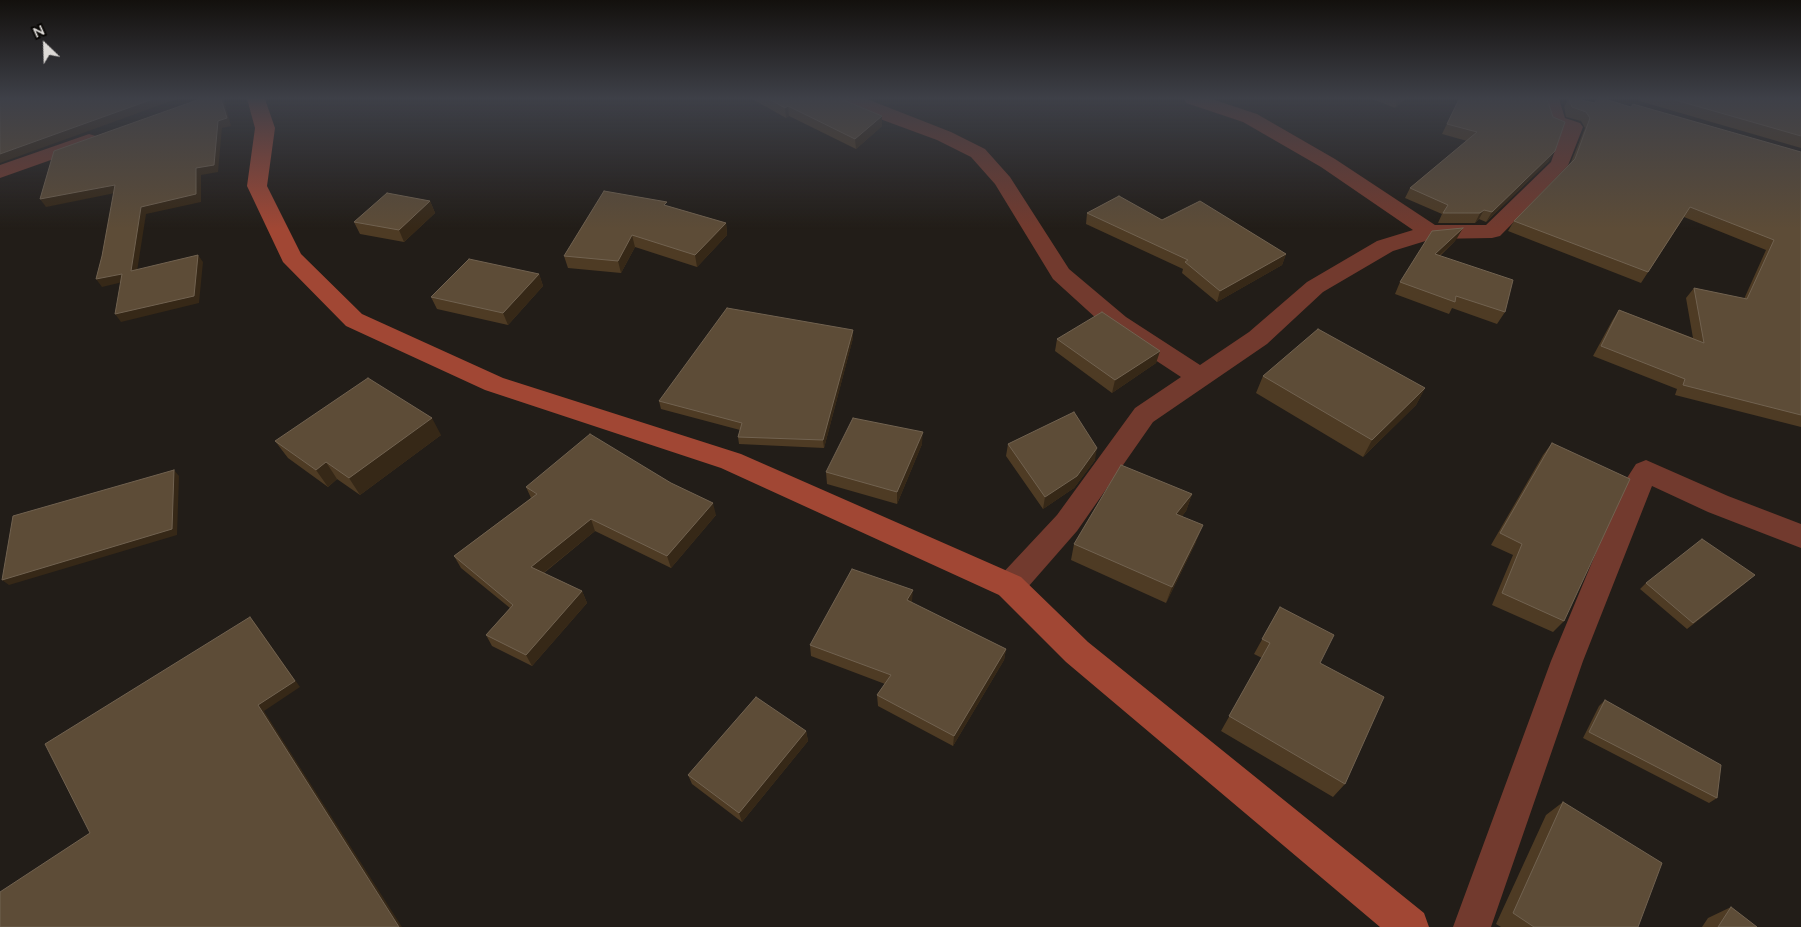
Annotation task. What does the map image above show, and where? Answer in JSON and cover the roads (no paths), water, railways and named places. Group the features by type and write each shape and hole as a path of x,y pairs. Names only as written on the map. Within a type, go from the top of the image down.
{"street":[{"path":"0,172 82,142"},
{"path":"263,142 257,186 291,257 354,320 494,384 731,461 1010,586 1077,652 1410,927"},
{"path":"957,142 978,153 1003,181 1061,274 1117,323 1199,377"},
{"path":"1292,142 1328,163 1430,232"},
{"path":"1010,586 1067,523 1144,415 1258,338 1315,287 1385,246 1430,232 1492,231 1560,164 1568,142"},
{"path":"1472,927 1567,661 1641,478 1646,471 1718,504 1801,536"}]}
